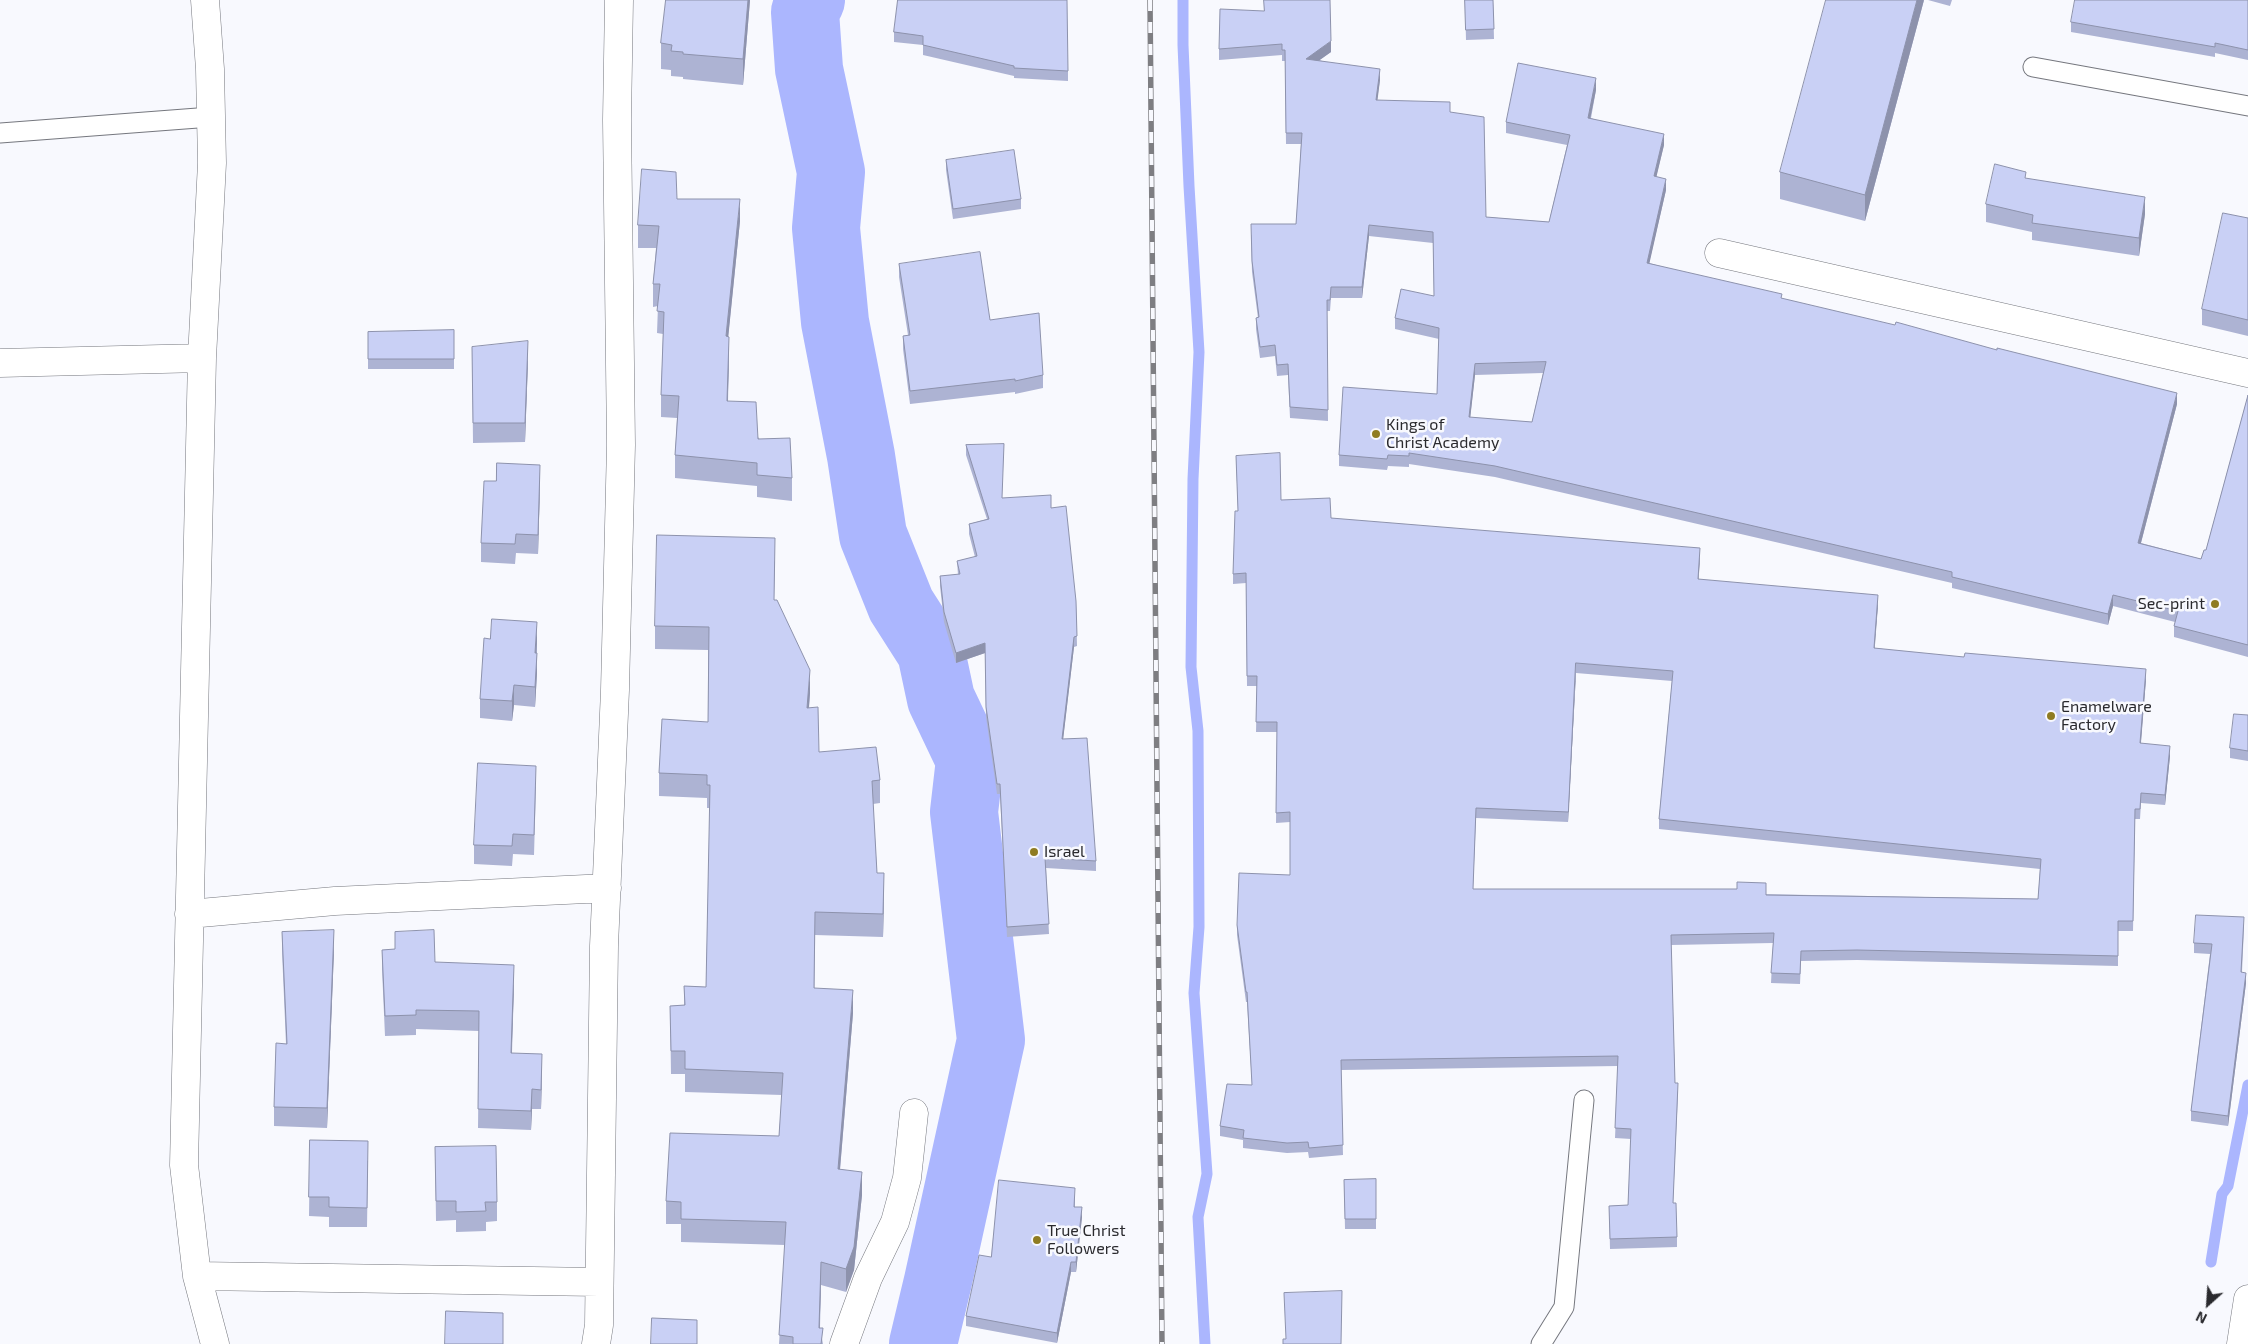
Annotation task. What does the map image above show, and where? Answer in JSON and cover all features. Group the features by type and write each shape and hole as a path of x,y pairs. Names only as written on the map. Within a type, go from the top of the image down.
{"street":[{"path":"205,0 212,163 202,358 184,1165 197,1276 215,1344"},
{"path":"596,1344 599,1325 600,1282 604,966 615,690 621,445 617,130 619,0"},
{"path":"1719,253 2248,373"},
{"path":"0,363 202,358"},
{"path":"189,914 335,901 607,888"},
{"path":"844,1344 868,1278 895,1222 907,1178 914,1113"},
{"path":"197,1276 600,1282"},
{"path":"2241,1344 2248,1300"}],"lane":[{"path":"2033,67 2248,106"},
{"path":"0,133 211,117"},
{"path":"1541,1344 1564,1307 1584,1100"}],"building":[{"path":"666,0 748,0 743,59 683,54 683,52 671,51 672,45 661,43"},
{"path":"898,0 1067,0 1068,71 1014,68 1014,66 923,45 923,36 894,32"},
{"path":"1264,0 1330,0 1331,41 1306,59 1380,69 1376,100 1450,102 1450,112 1484,117 1486,217 1549,222 1570,135 1506,122 1518,63 1596,78 1588,118 1664,134 1654,176 1666,179 1647,263 1782,294 1781,298 1895,325 1896,322 1997,350 1997,348 2177,393 2138,543 2201,559 2204,550 2206,550 2248,395 2248,645 2174,626 2178,611 2113,595 2108,614 1952,577 1952,572 1495,466 1409,453 1409,456 1388,455 1387,459 1339,455 1343,387 1437,394 1439,328 1395,318 1401,289 1434,296 1433,232 1369,225 1362,287 1331,287 1330,300 1327,300 1328,410 1290,407 1288,364 1277,365 1275,345 1260,347 1256,318 1259,317 1252,261 1251,224 1296,224 1302,133 1286,133 1285,50 1282,50 1282,44 1219,49 1220,9 1264,11","holes":["1546,362 1532,422 1469,417 1475,364"]},
{"path":"1465,0 1493,0 1494,29 1466,30"},
{"path":"1826,0 1917,0 1865,195 1780,172"},
{"path":"2075,0 2248,0 2248,50 2215,43 2215,47 2071,22"},
{"path":"1014,150 1021,199 953,209 946,160"},
{"path":"1995,164 2026,172 2025,178 2145,197 2139,238 2032,223 2033,215 1986,204"},
{"path":"642,169 676,172 677,199 740,199 726,336 729,337 727,401 756,402 758,439 790,438 792,478 757,475 757,463 675,455 679,396 661,395 664,312 657,311 660,284 653,284 659,226 638,225"},
{"path":"2223,213 2248,218 2248,320 2202,309"},
{"path":"980,252 990,320 1039,313 1043,375 1015,381 1015,379 910,391 903,336 910,335 899,264"},
{"path":"454,330 454,359 368,359 368,332"},
{"path":"528,341 525,423 473,423 472,347"},
{"path":"1004,444 1002,498 1051,495 1051,508 1066,506 1076,601 1077,636 1074,637 1062,739 1087,738 1096,861 1045,858 1049,924 1007,927 1000,784 997,784 986,707 985,643 956,653 944,612 940,576 960,574 957,561 977,556 969,524 989,519 966,445"},
{"path":"1280,453 1281,500 1330,498 1331,518 1700,548 1698,579 1878,595 1874,648 1964,657 1965,653 2146,669 2140,743 2170,746 2165,795 2141,793 2140,809 2135,809 2133,921 2118,921 2118,956 1857,950 1801,951 1800,974 1771,973 1774,933 1671,935 1675,1083 1678,1083 1673,1203 1676,1203 1677,1237 1610,1239 1609,1206 1628,1205 1631,1129 1615,1128 1618,1056 1341,1060 1343,1145 1309,1148 1308,1142 1287,1143 1243,1138 1244,1130 1220,1126 1227,1084 1252,1085 1247,992 1237,925 1239,873 1290,875 1290,812 1276,813 1277,722 1256,722 1257,676 1247,676 1246,573 1233,574 1235,511 1238,511 1236,456","holes":["1576,663 1673,671 1659,819 2041,859 2038,899 1766,895 1766,883 1737,882 1737,889 1473,889 1476,808 1568,812"]},
{"path":"497,463 540,465 538,535 516,534 515,544 481,543 484,481 496,481"},
{"path":"657,535 775,538 774,600 777,600 810,670 807,708 818,707 819,752 876,747 880,780 872,781 877,873 884,873 883,914 815,912 814,988 853,990 838,1169 862,1172 854,1247 846,1269 821,1262 819,1328 823,1328 821,1344 793,1344 793,1337 779,1335 786,1222 681,1219 681,1202 666,1201 670,1133 779,1136 783,1073 685,1069 685,1051 671,1051 670,1006 685,1005 684,986 706,987 710,785 707,785 707,775 659,773 662,719 708,722 709,627 655,626"},
{"path":"492,619 537,622 535,687 514,685 512,701 480,699 484,638 490,639"},
{"path":"2234,714 2248,715 2248,751 2230,748"},
{"path":"478,763 536,766 534,835 513,834 512,846 474,845"},
{"path":"2196,915 2244,917 2241,972 2246,973 2228,1116 2191,1111 2212,944 2194,943"},
{"path":"334,930 327,1108 274,1107 276,1043 287,1044 282,932"},
{"path":"434,930 435,962 514,965 511,1053 542,1054 541,1090 532,1089 531,1111 478,1109 479,1011 416,1010 416,1015 385,1016 382,950 395,949 395,932"},
{"path":"310,1140 368,1141 367,1208 329,1207 329,1197 309,1197"},
{"path":"496,1146 497,1202 485,1202 486,1211 456,1212 456,1201 436,1201 435,1147"},
{"path":"1376,1179 1376,1219 1345,1219 1344,1180"},
{"path":"999,1180 1075,1188 1074,1207 1082,1207 1076,1262 1071,1262 1057,1333 966,1316 979,1255 991,1257"},
{"path":"1342,1291 1341,1344 1283,1344 1283,1339 1286,1339 1284,1293"},
{"path":"446,1311 503,1313 503,1344 445,1344"},
{"path":"652,1318 697,1320 697,1344 651,1344"}],"waterway":[{"path":"811,0 805,12 809,69 831,172 826,228 835,322 861,456 873,535 901,605 931,652 941,699 970,760 964,812 991,1040 923,1344"},
{"path":"1183,0 1189,186 1199,352 1193,479 1191,667 1198,731 1199,927 1194,993 1207,1174 1198,1217 1205,1344"},
{"path":"2211,1262 2222,1194 2228,1186 2248,1085"}],"railway":[{"path":"1150,0 1162,1344"}],"place":[{"name":"Kings of Christ Academy","path":"1376,434"},
{"name":"Sec-print","path":"2215,604"},
{"name":"Enamelware Factory","path":"2051,716"},
{"name":"Israel","path":"1034,852"},
{"name":"True Christ Followers","path":"1037,1240"}]}
